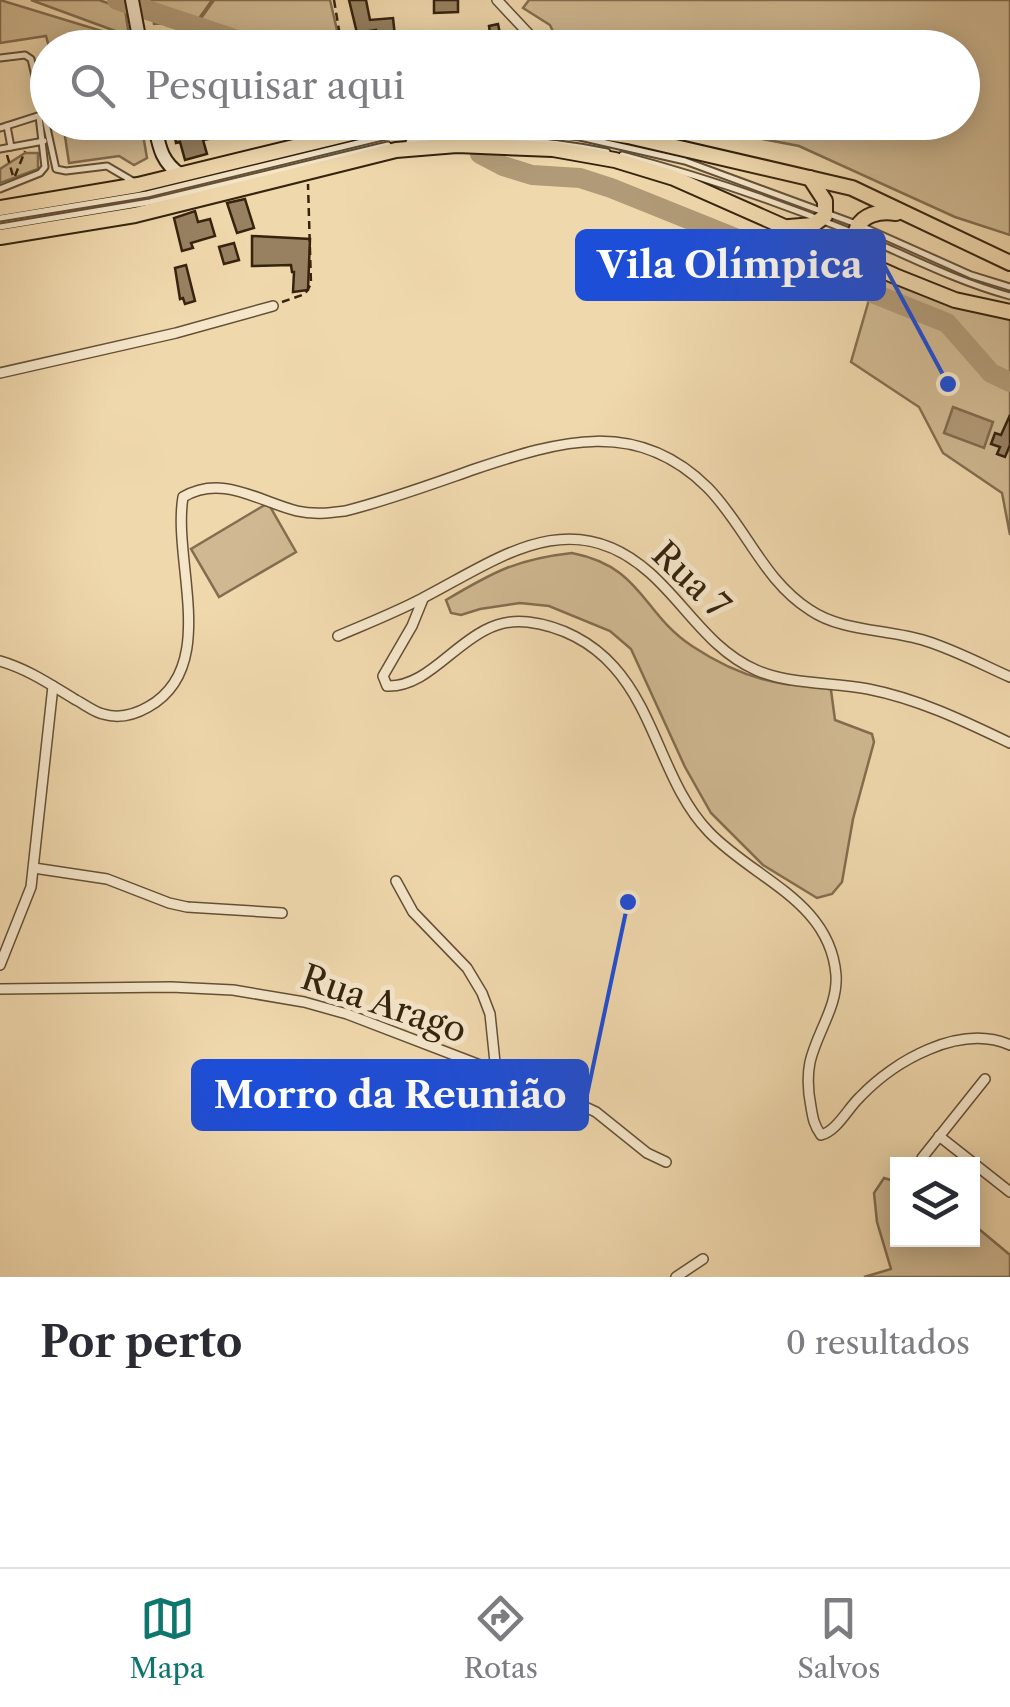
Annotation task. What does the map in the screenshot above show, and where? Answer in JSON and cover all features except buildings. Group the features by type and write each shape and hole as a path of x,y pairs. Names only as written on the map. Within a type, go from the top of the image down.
{"main road":[{"path":"157,140 160,155 180,174"},
{"path":"0,208 143,183 322,140"},
{"path":"648,140 852,188 1010,264"},
{"path":"0,237 136,215 396,150 553,148 615,160 674,178 955,300 1010,312"},
{"path":"143,183 160,155"},
{"path":"788,227 812,225 823,217 825,200 810,178"},
{"path":"896,276 862,254 856,245 857,229 874,213 901,214"}],"street":[{"path":"497,0 525,30"},
{"path":"0,373 176,333 273,306"},
{"path":"0,661 31,673 101,714 130,715 163,697 176,682 185,660 189,616 179,522 183,498 199,488 228,488 318,515 375,504 524,452 584,440 643,447 688,472 722,504 788,595 826,620 928,641 1010,677"},
{"name":"Rua 7","path":"338,636 423,598 506,552 552,540 581,539 605,545 641,566 739,662 794,680 902,697 1010,743"},
{"path":"423,598 412,626 390,661 384,684 392,687 404,683 474,635 500,623 526,622 574,636 603,656 623,678 644,712 677,785 708,832 814,914 826,935 836,971 833,1000 809,1064 808,1089 814,1125 821,1135 832,1131 844,1112 875,1082 920,1054 970,1039 987,1038 1010,1046"},
{"path":"0,964 27,903 34,868 52,686"},
{"path":"34,868 107,879 188,907 282,913"},
{"path":"396,881 413,912 467,968 482,993 490,1014 496,1072"},
{"name":"Rua Arago","path":"0,989 172,986 254,993 347,1014 596,1112 647,1153 666,1162"},
{"path":"923,1157 986,1079"},
{"path":"938,1136 1010,1192"},
{"path":"676,1277 703,1259"}],"lane":[{"path":"0,58 25,55 30,58"},
{"path":"0,188 43,170 44,141 5,148 4,127 30,118"},
{"path":"48,140 56,168 66,171 111,167 143,183"},
{"path":"0,218 146,194 369,140"},
{"path":"0,227 150,202 365,150 428,140"},
{"path":"526,140 552,141 620,155 729,185 1010,286"},
{"path":"593,140 749,182 823,217"},
{"path":"857,229 960,281 1010,296"}],"path":[{"path":"334,0 339,30"},
{"path":"14,182 29,144"},
{"path":"5,148 14,182"},
{"path":"273,306 306,294 311,284 307,172"}],"shaded area":[{"path":"0,0 98,30 30,30 30,38 0,43"},
{"path":"31,0 99,0 125,9 128,30 113,30"},
{"path":"151,0 330,0 337,30 205,30 204,21 154,24"},
{"path":"529,0 1010,0 1010,235 955,217 799,146 768,140 980,140 980,30 552,30 523,8"},
{"path":"66,140 144,140 147,158 134,165 119,156 69,163"},
{"path":"25,153 38,153 38,169 0,183 0,169"},
{"path":"877,272 1010,314 1010,535 1002,493 943,453 919,407 851,362"},
{"path":"953,407 993,422 984,448 944,433"},
{"path":"268,503 296,552 219,597 191,549"},
{"path":"572,553 614,569 675,633 702,653 760,678 831,690 835,720 872,734 874,742 853,819 842,882 832,894 817,898 763,865 711,813 685,767 631,649 610,631 549,606 520,603 461,615 451,613 446,600 492,574 520,563"},
{"path":"884,1178 890,1180 890,1247 980,1247 980,1230 1010,1255 1010,1277 864,1277 891,1269 877,1222 874,1193"}],"waterway":[{"path":"117,0 208,30"},
{"path":"196,24 213,0"},
{"path":"480,154 532,175 580,178 611,188 947,323 991,373 1010,382"}],"place":[{"name":"Vila Olímpica","path":"948,384"},
{"name":"Morro da Reunião","path":"628,902"}]}
